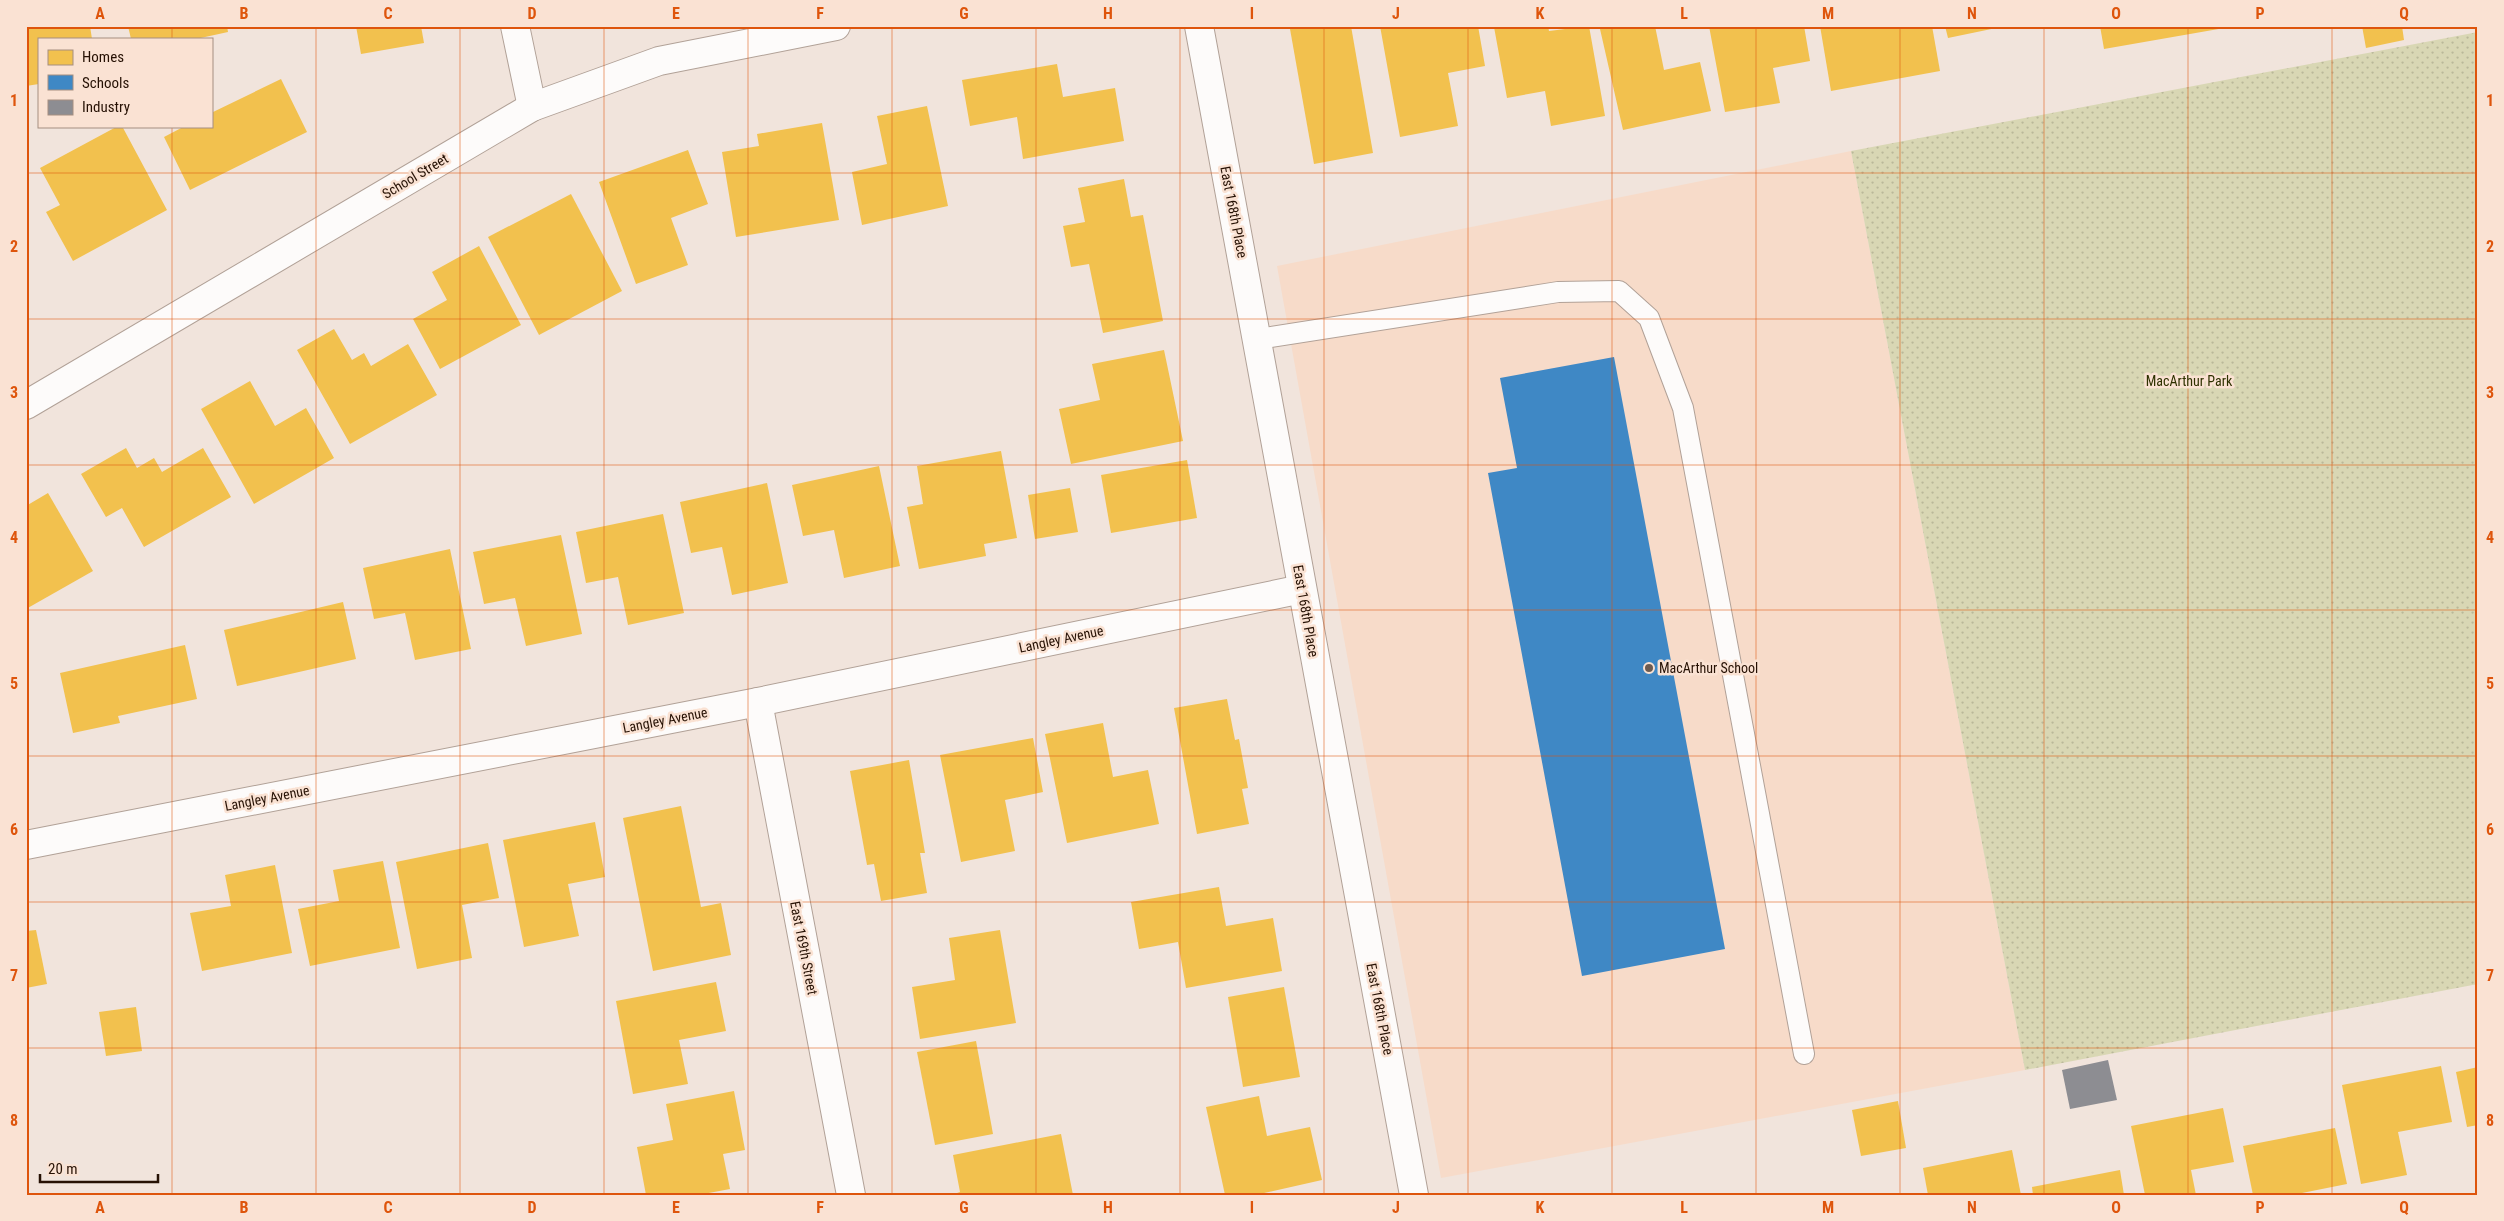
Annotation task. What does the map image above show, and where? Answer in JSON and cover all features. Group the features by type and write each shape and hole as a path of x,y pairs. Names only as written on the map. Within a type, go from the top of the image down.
{"street":[{"path":"515,26 532,106"},
{"name":"School Street","path":"26,405 532,106 659,62 836,26"},
{"name":"East 168th Place","path":"1199,26 1414,1195"},
{"name":"Langley Avenue","path":"26,845 758,702 1302,589"},
{"name":"East 169th Street","path":"758,702 851,1195"}],"lane":[{"path":"1258,339 1558,292 1619,291 1649,318 1684,408 1804,1054"}],"shaded area":[{"name":"MacArthur School","path":"1851,151 2025,1070 1441,1178 1277,266"}],"green space":[{"name":"MacArthur Park","path":"2478,32 2478,984 2025,1070 1851,151"}],"building: Homes":[{"path":"26,26 90,26 92,38 38,38 38,84 26,86"},
{"path":"128,26 227,26 228,32 201,38 131,38"},
{"path":"356,26 421,26 424,43 361,54"},
{"path":"1305,26 1351,26 1373,153 1314,164 1290,29"},
{"path":"1380,26 1478,26 1485,66 1448,73 1458,126 1400,137"},
{"path":"1548,26 1549,31 1589,26 1605,116 1551,126 1545,91 1507,98 1494,27"},
{"path":"1612,26 1655,26 1664,70 1700,62 1711,111 1623,130 1600,29"},
{"path":"1709,26 1804,26 1810,61 1773,68 1780,103 1725,112"},
{"path":"1820,26 1932,26 1940,71 1831,91"},
{"path":"1945,26 2001,26 2001,27 1948,38"},
{"path":"2100,26 2230,26 2230,27 2104,49"},
{"path":"2362,26 2402,26 2404,40 2366,48"},
{"path":"1057,64 1063,97 1115,88 1124,141 1023,159 1017,117 970,126 962,80"},
{"path":"281,79 307,132 190,190 164,137 181,128 212,128 212,113"},
{"path":"927,106 948,206 862,225 852,172 887,164 877,116"},
{"path":"822,123 839,220 736,237 722,152 759,146 757,134"},
{"path":"114,128 123,128 167,210 73,261 46,212 60,205 40,168"},
{"path":"688,150 708,204 671,218 688,265 636,284 599,182"},
{"path":"1124,179 1131,217 1143,215 1163,321 1103,333 1089,264 1071,267 1063,226 1085,222 1078,188"},
{"path":"571,194 622,291 539,335 488,237"},
{"path":"479,246 521,325 440,369 413,319 447,300 432,272"},
{"path":"334,329 352,360 364,353 371,366 408,344 437,395 350,444 297,350"},
{"path":"1164,350 1183,441 1071,464 1059,409 1100,400 1092,364"},
{"path":"250,381 275,426 306,408 334,458 254,504 201,409"},
{"path":"126,448 137,468 154,458 162,472 203,448 231,497 144,547 122,508 106,517 81,474"},
{"path":"1001,451 1017,538 984,544 986,556 919,569 907,507 923,504 917,466"},
{"path":"1187,460 1197,518 1111,533 1101,475"},
{"path":"879,466 900,566 844,578 834,530 803,536 792,485"},
{"path":"767,483 788,583 732,595 722,547 691,553 680,502"},
{"path":"1070,488 1078,532 1035,539 1028,495"},
{"path":"48,493 93,571 26,609 26,506"},
{"path":"663,514 684,613 628,625 618,577 586,583 576,532"},
{"path":"561,535 582,634 526,646 515,598 484,604 473,552"},
{"path":"450,549 471,649 415,660 405,613 374,619 363,568"},
{"path":"343,602 356,659 237,686 224,630"},
{"path":"185,645 197,699 118,716 120,723 73,733 60,673"},
{"path":"1227,699 1235,740 1239,739 1248,788 1242,789 1249,824 1197,834 1174,708"},
{"path":"1103,723 1113,777 1148,770 1159,824 1067,843 1045,734"},
{"path":"1033,738 1043,792 1005,800 1015,851 961,862 940,755"},
{"path":"909,760 925,853 920,853 927,893 881,901 874,864 867,865 850,771"},
{"path":"681,806 701,907 721,903 731,955 653,971 623,818"},
{"path":"595,822 605,877 568,884 579,936 524,947 503,840"},
{"path":"488,843 499,898 462,905 472,958 417,969 396,862"},
{"path":"383,861 400,948 310,966 298,909 339,901 333,870"},
{"path":"275,865 292,953 202,971 190,913 231,906 225,875"},
{"path":"1219,887 1226,926 1273,918 1282,971 1186,988 1178,942 1139,949 1131,902"},
{"path":"36,930 47,984 26,988 26,931"},
{"path":"1000,930 1016,1023 920,1039 912,987 955,980 949,938"},
{"path":"716,982 726,1031 679,1040 688,1084 633,1094 616,1001"},
{"path":"1284,987 1300,1077 1243,1087 1228,997"},
{"path":"136,1007 142,1051 106,1056 99,1012"},
{"path":"976,1041 993,1134 935,1145 917,1052"},
{"path":"2441,1066 2452,1122 2398,1132 2407,1175 2361,1184 2342,1085"},
{"path":"2478,1067 2478,1125 2467,1127 2456,1072"},
{"path":"734,1091 745,1150 723,1154 730,1189 698,1195 646,1195 637,1147 673,1140 666,1104"},
{"path":"1259,1096 1267,1136 1310,1127 1322,1180 1255,1195 1225,1195 1206,1107"},
{"path":"1898,1101 1906,1148 1861,1156 1852,1110"},
{"path":"2223,1108 2234,1162 2191,1170 2196,1195 2145,1195 2131,1126"},
{"path":"2335,1128 2347,1184 2292,1195 2253,1195 2243,1146"},
{"path":"1061,1134 1073,1195 951,1195 960,1192 953,1155"},
{"path":"2012,1150 2021,1195 1928,1195 1923,1168"},
{"path":"2120,1170 2124,1195 2033,1195 2032,1187"}],"building: Schools":[{"path":"1614,357 1725,949 1582,976 1488,473 1517,468 1500,378"}],"building: Industry":[{"path":"2108,1060 2117,1100 2070,1109 2062,1070"}],"place":[{"name":"MacArthur School","path":"1649,668"}]}
